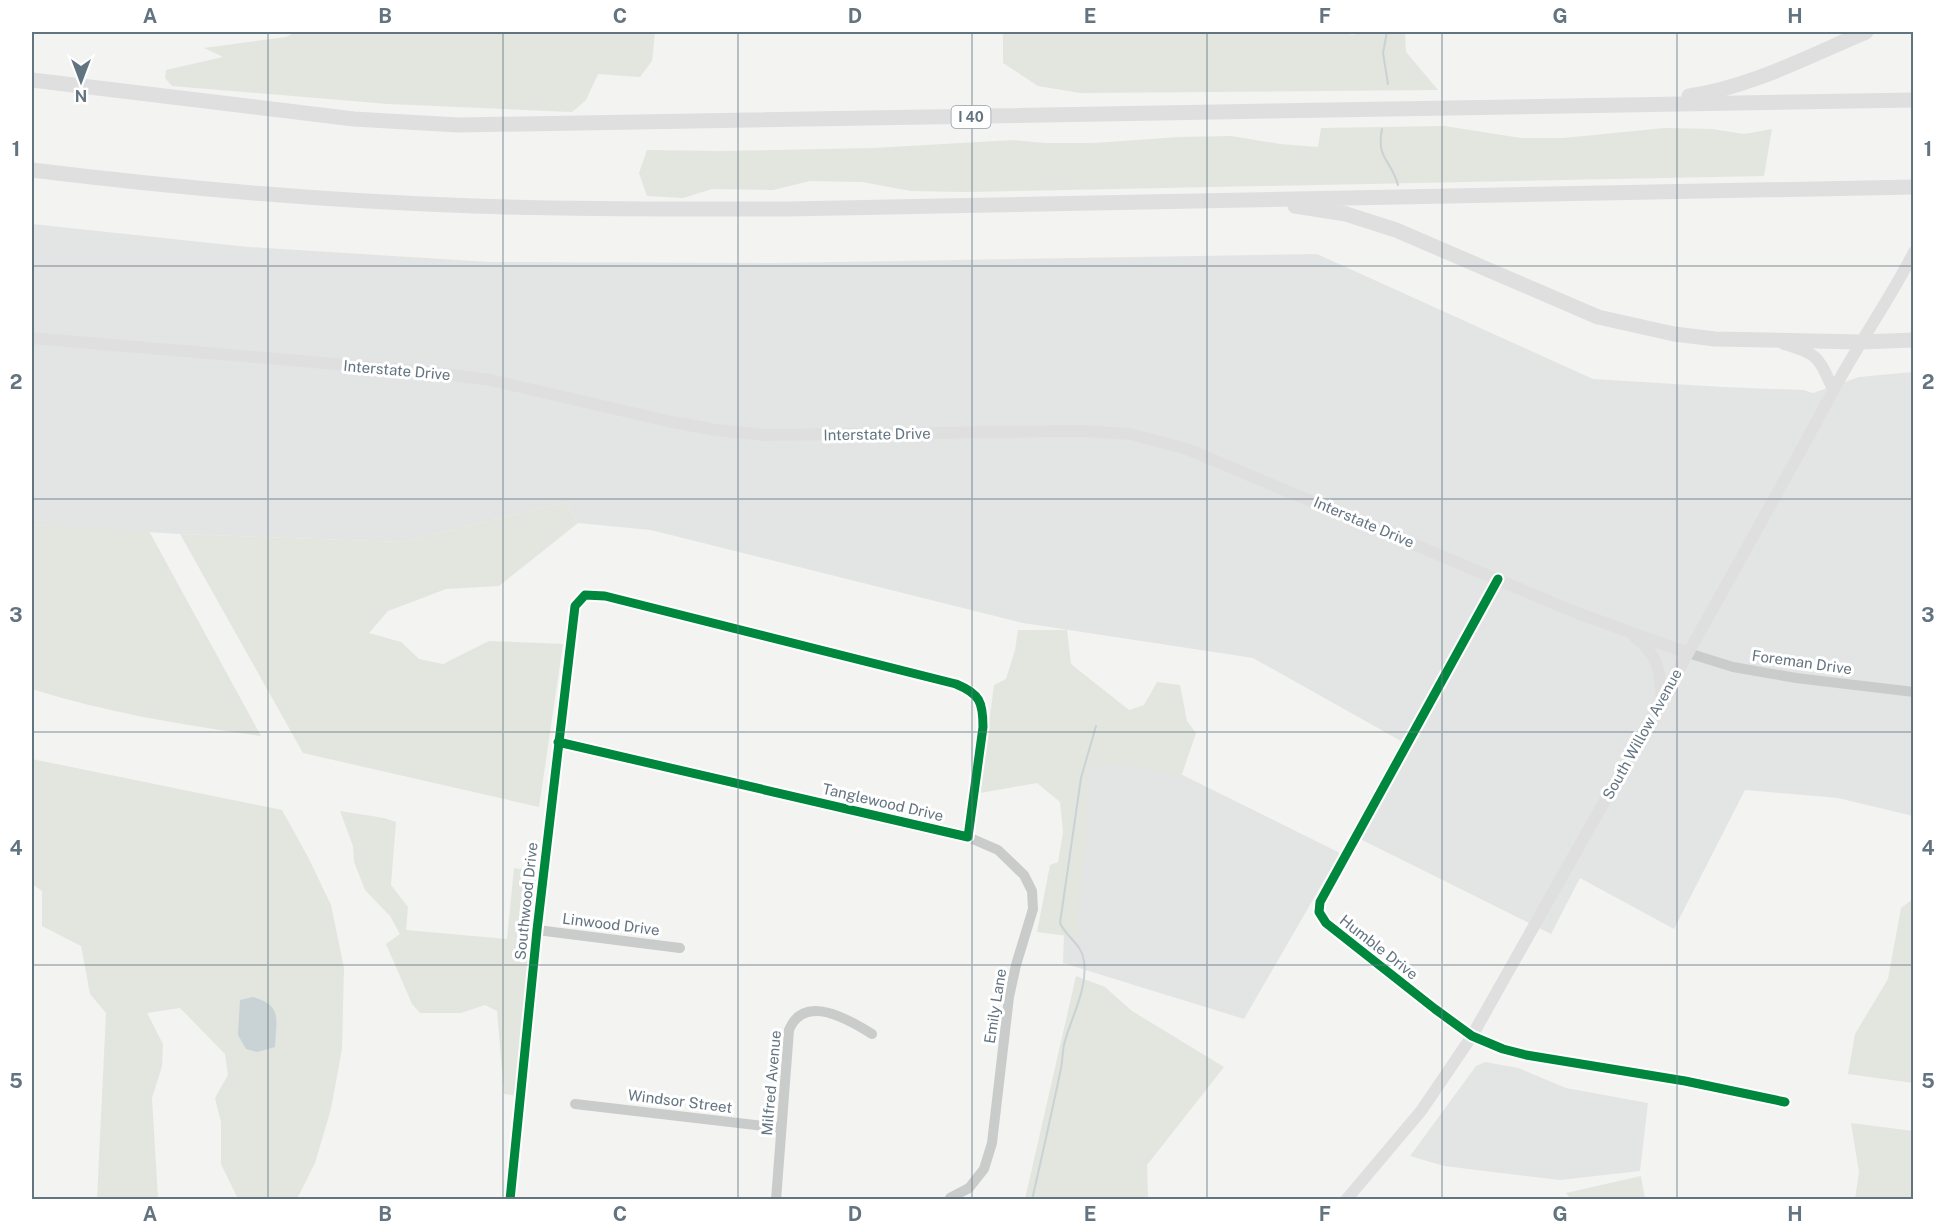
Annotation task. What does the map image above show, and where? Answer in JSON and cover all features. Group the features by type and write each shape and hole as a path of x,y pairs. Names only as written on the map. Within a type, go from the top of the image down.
{"highway":[{"path":"1618,105 1711,93 1756,78 1866,32"},
{"name":"I 40","path":"32,81 354,119 458,125 1914,100"},
{"path":"32,170 293,196 485,206 615,209 787,209 1914,187"},
{"path":"1249,200 1346,214 1396,230 1598,317 1714,339 1861,342 1914,340"}],"main road":[{"name":"South Willow Avenue","path":"1346,1200 1421,1111 1472,1036 1750,545 1833,389 1900,280 1914,252"},
{"name":"Interstate Drive","path":"32,338 480,378 672,422 764,435 1083,430 1130,434 1187,449 1578,613 1688,652"},
{"path":"1768,339 1809,351 1821,364 1833,389"},
{"path":"1627,630 1648,647 1657,660 1662,700"}],"street":[{"name":"Humble Drive","path":"1498,579 1320,902 1319,912 1326,923 1435,1009 1472,1036 1503,1049 1785,1101"},
{"name":"Southwood Drive","path":"510,1200 558,742 575,606 585,596 605,596 967,688 978,697 982,711 968,837"},
{"name":"Foreman Drive","path":"1688,652 1733,667 1796,678 1914,692"},
{"name":"Tanglewood Drive","path":"558,742 968,837"},
{"name":"Emily Lane","path":"951,1198 969,1188 984,1169 992,1143 1009,997 1032,909 1032,891 1024,875 998,850 968,837"},
{"name":"Linwood Drive","path":"537,930 680,948"},
{"name":"Milfred Avenue","path":"776,1200 789,1030 794,1019 803,1012 825,1011 851,1021 872,1034"},
{"name":"Windsor Street","path":"575,1104 781,1128"}],"shaded area":[{"path":"296,32 655,32 652,61 640,77 598,74 586,100 572,112 388,104 172,86 165,78 166,70 223,57 204,48 286,37"},
{"path":"1003,32 1345,32 1352,35 1365,32 1405,32 1406,52 1438,90 1080,93 1038,86 1003,63"},
{"path":"1444,126 1521,138 1563,138 1665,128 1712,129 1744,134 1772,129 1764,176 965,192 911,191 862,182 810,181 773,190 712,189 683,198 647,196 639,173 647,150 874,148 1013,140 1044,143 1094,143 1231,136 1318,147 1321,128"},
{"path":"32,224 248,247 490,262 776,263 1317,254 1593,379 1803,390 1813,393 1859,377 1913,372 1913,816 1838,798 1745,790 1674,929 1580,878 1551,934 1350,834 1401,741 1253,658 1023,623 651,530 578,523 566,502 402,542 180,534 32,525"},
{"path":"566,502 578,523 499,586 446,589 388,611 369,633 401,642 419,659 443,664 489,641 563,644 539,807 303,753 180,534 402,542"},
{"path":"32,525 149,531 261,736 117,712 32,689"},
{"path":"1018,630 1067,630 1071,664 1129,710 1144,705 1157,682 1180,685 1187,721 1196,733 1181,777 1123,765 1088,768 1087,829 1076,937 1037,932 1050,865 1058,862 1063,832 1060,802 1037,783 980,793 994,685 1006,679 1015,650"},
{"path":"1134,751 1340,853 1244,1019 1063,963 1070,753"},
{"path":"32,759 282,810 331,905 344,968 342,1049 331,1109 315,1163 297,1199 238,1199 221,1164 221,1122 215,1098 228,1075 225,1054 180,1008 147,1013 163,1044 162,1066 152,1098 158,1199 97,1199 106,1013 90,994 81,946 42,926 42,891 32,884"},
{"path":"340,811 396,822 391,885 408,907 406,930 507,939 514,868 538,872 517,1096 504,1094 497,1011 485,1005 461,1013 420,1013 412,1004 386,944 400,934 390,916 365,890 354,862 353,846"},
{"path":"1913,899 1913,1083 1848,1074 1855,1034 1888,979 1901,908"},
{"path":"1076,976 1105,987 1132,1011 1224,1067 1147,1165 1148,1199 1025,1199"},
{"path":"253,997 269,1005 276,1015 275,1047 257,1052 246,1049 238,1035 240,1000"},
{"path":"1485,1062 1518,1068 1566,1088 1648,1103 1640,1171 1560,1180 1444,1166 1410,1156 1476,1066"},
{"path":"1851,1123 1913,1131 1913,1199 1855,1199 1859,1172"},
{"path":"1641,1176 1645,1199 1571,1199 1566,1193"}],"waterway":[{"path":"1387,32 1383,53 1388,84"},
{"path":"1382,129 1381,147 1398,185"},
{"path":"1032,1200 1061,1068 1064,1044 1084,981 1083,955 1060,923 1081,778 1096,726"}],"cycle path":[{"path":"1498,579 1320,902 1319,912 1326,923 1435,1009 1472,1036 1503,1049 1526,1055 1685,1081 1785,1102"},
{"path":"510,1200 537,930 575,606 585,595 605,596 956,684 975,695 981,705 983,718 968,837 558,742"}]}
